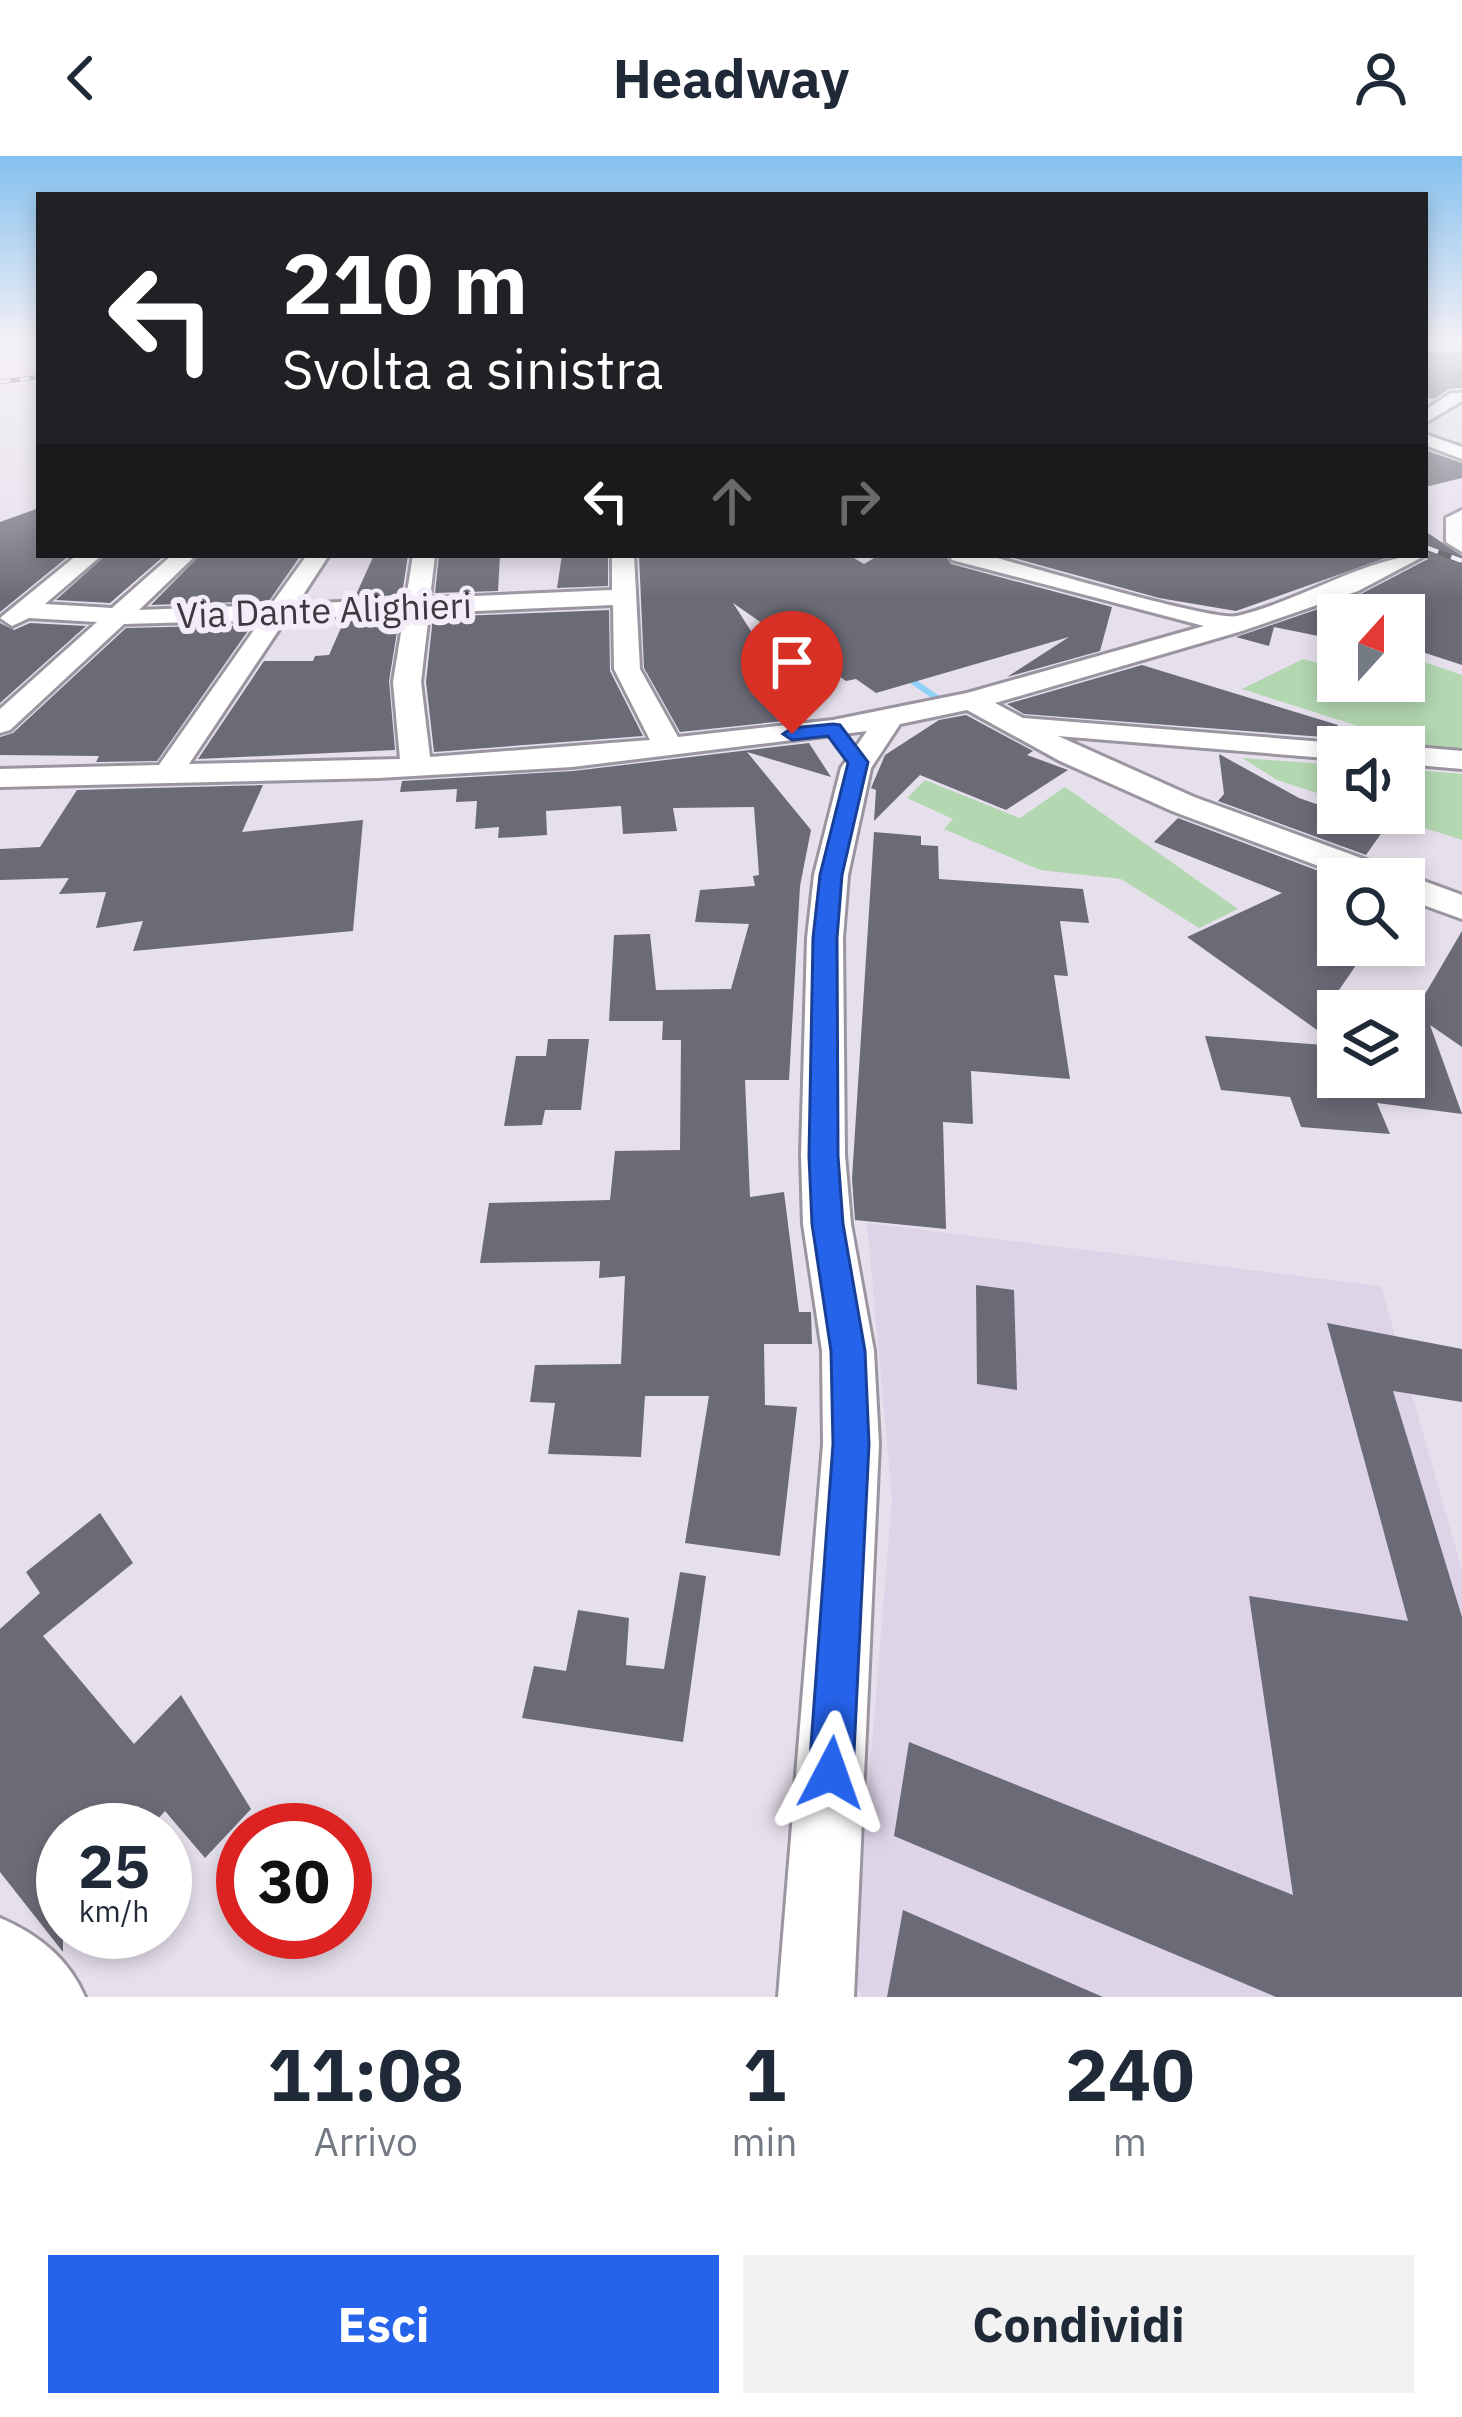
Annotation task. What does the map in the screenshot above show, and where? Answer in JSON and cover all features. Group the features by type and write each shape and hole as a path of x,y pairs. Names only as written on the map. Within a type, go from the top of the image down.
{"street":[{"path":"1428,440 1462,453"},
{"path":"1428,549 1456,527"},
{"path":"0,628 87,558"},
{"path":"0,724 112,616 180,558"},
{"path":"167,775 316,558"},
{"path":"416,767 407,682 424,558"},
{"path":"623,558 627,669 668,749"},
{"path":"972,558 1233,626"},
{"path":"0,778 416,767 860,737 1233,626 1350,586 1409,558"},
{"name":"Via Dante Alighieri","path":"23,610 112,616 625,597"},
{"path":"971,701 1071,755 1183,804 1328,858"},
{"path":"1016,723 1317,748"},
{"path":"816,1997 851,1444 848,1351 827,1224 825,938 831,875 860,737"},
{"path":"1425,757 1462,760"},
{"path":"1425,894 1462,908"},
{"path":"0,1956 46,1997"}],"shaded area":[{"path":"867,1223 1381,1286 1462,1570 1462,1997 862,1997 853,1979 892,1498"}],"green space":[{"path":"1303,659 1317,663 1317,702 1425,702 1425,662 1462,675 1462,751 1425,748 1425,726 1358,726 1242,689"},
{"path":"1242,758 1317,763 1317,793 1277,780"},
{"path":"1425,771 1462,774 1462,840 1425,828"},
{"path":"925,780 1020,818 1065,787 1238,909 1199,928 1121,879 1040,870 944,829 953,819 907,798"}],"building":[{"path":"1428,451 1462,463 1462,478 1428,486"},
{"path":"36,509 36,558 66,558 0,612 0,522"},
{"path":"1428,533 1462,556 1462,665 1425,653 1425,594 1361,594 1428,559"},
{"path":"103,558 162,558 110,603 56,600"},
{"path":"197,558 299,558 269,601 151,605"},
{"path":"373,558 408,558 402,595 355,597"},
{"path":"439,558 500,558 498,591 435,593"},
{"path":"562,558 608,558 608,586 557,588"},
{"path":"639,558 854,558 864,564 874,558 947,558 951,564 1112,607 1100,651 1007,677 1069,637 876,693 856,679 846,681 733,603 787,687 782,687 794,706 786,707 794,720 680,732 644,668"},
{"path":"1014,558 1386,558 1236,611 1159,598"},
{"path":"1317,609 1317,636 1274,627 1269,646 1236,637"},
{"path":"609,610 610,671 643,736 434,752 426,682 433,617"},
{"path":"399,619 389,681 395,750 198,759 264,661 313,661 315,656 329,655 344,621"},
{"path":"0,623 14,630 30,623 86,626 0,703"},
{"path":"252,625 157,761 0,755 0,737 13,733 126,628"},
{"path":"1142,665 1338,725 1317,726 1317,737 1024,714 1007,704"},
{"path":"966,715 1033,751 1027,755 1068,770 1006,810 920,775 874,821 876,790 871,788 885,755 939,720"},
{"path":"809,743 831,777 747,752 811,830 800,886 789,1080 745,1080 750,1197 784,1192 799,1312 811,1312 812,1344 764,1344 765,1405 797,1407 780,1556 685,1543 709,1396 645,1396 641,1457 548,1454 555,1403 530,1402 535,1365 621,1364 625,1276 599,1278 600,1261 480,1263 489,1203 610,1200 615,1151 680,1150 681,1040 662,1040 663,1021 609,1021 614,935 650,934 656,990 731,989 749,924 695,922 700,890 755,886 753,876 759,875 754,807 673,808 677,831 623,834 621,806 546,811 547,835 498,838 499,827 475,829 477,801 456,802 457,789 400,792 402,781 573,771"},
{"path":"1219,754 1317,804 1317,834 1381,834 1366,855 1218,801 1224,794"},
{"path":"263,785 242,832 363,820 353,931 133,951 143,921 96,928 106,892 59,894 69,878 0,880 0,849 40,847 77,790"},
{"path":"1178,818 1317,870 1317,966 1356,966 1339,990 1317,990 1317,1030 1187,937 1282,893 1154,842"},
{"path":"874,832 921,836 921,845 938,846 939,879 1083,889 1089,923 1060,921 1068,976 1054,975 1070,1079 971,1071 973,1124 943,1122 946,1229 855,1220 852,1179"},
{"path":"1462,931 1462,1047 1430,1025 1462,1114 1377,1103 1390,1134 1301,1127 1290,1097 1221,1090 1205,1036 1317,1044 1317,1098 1425,1098 1425,994"},
{"path":"548,1039 589,1039 581,1110 545,1110 542,1125 504,1126 516,1056 546,1056"},
{"path":"976,1285 1014,1290 1017,1390 977,1384"},
{"path":"1327,1323 1462,1349 1462,1402 1393,1391 1462,1617 1462,1997 1276,1997 894,1836 909,1742 1293,1895 1249,1596 1408,1621"},
{"path":"100,1513 133,1563 43,1636 134,1744 181,1695 247,1803 216,1803 216,1846 205,1858 192,1843 192,1803 36,1803 36,1918 0,1872 0,1629 40,1593 26,1572"},
{"path":"680,1572 706,1576 683,1742 522,1718 534,1666 566,1671 578,1610 629,1618 626,1665 664,1669"},
{"path":"903,1910 1103,1997 887,1997"}],"waterway":[{"path":"905,676 937,698"}],"railway":[{"path":"1428,548 1462,561"}],"route":[{"path":"792,734 833,729 858,762 831,875 825,938 827,1224 848,1351 851,1444 831,1773"}]}
